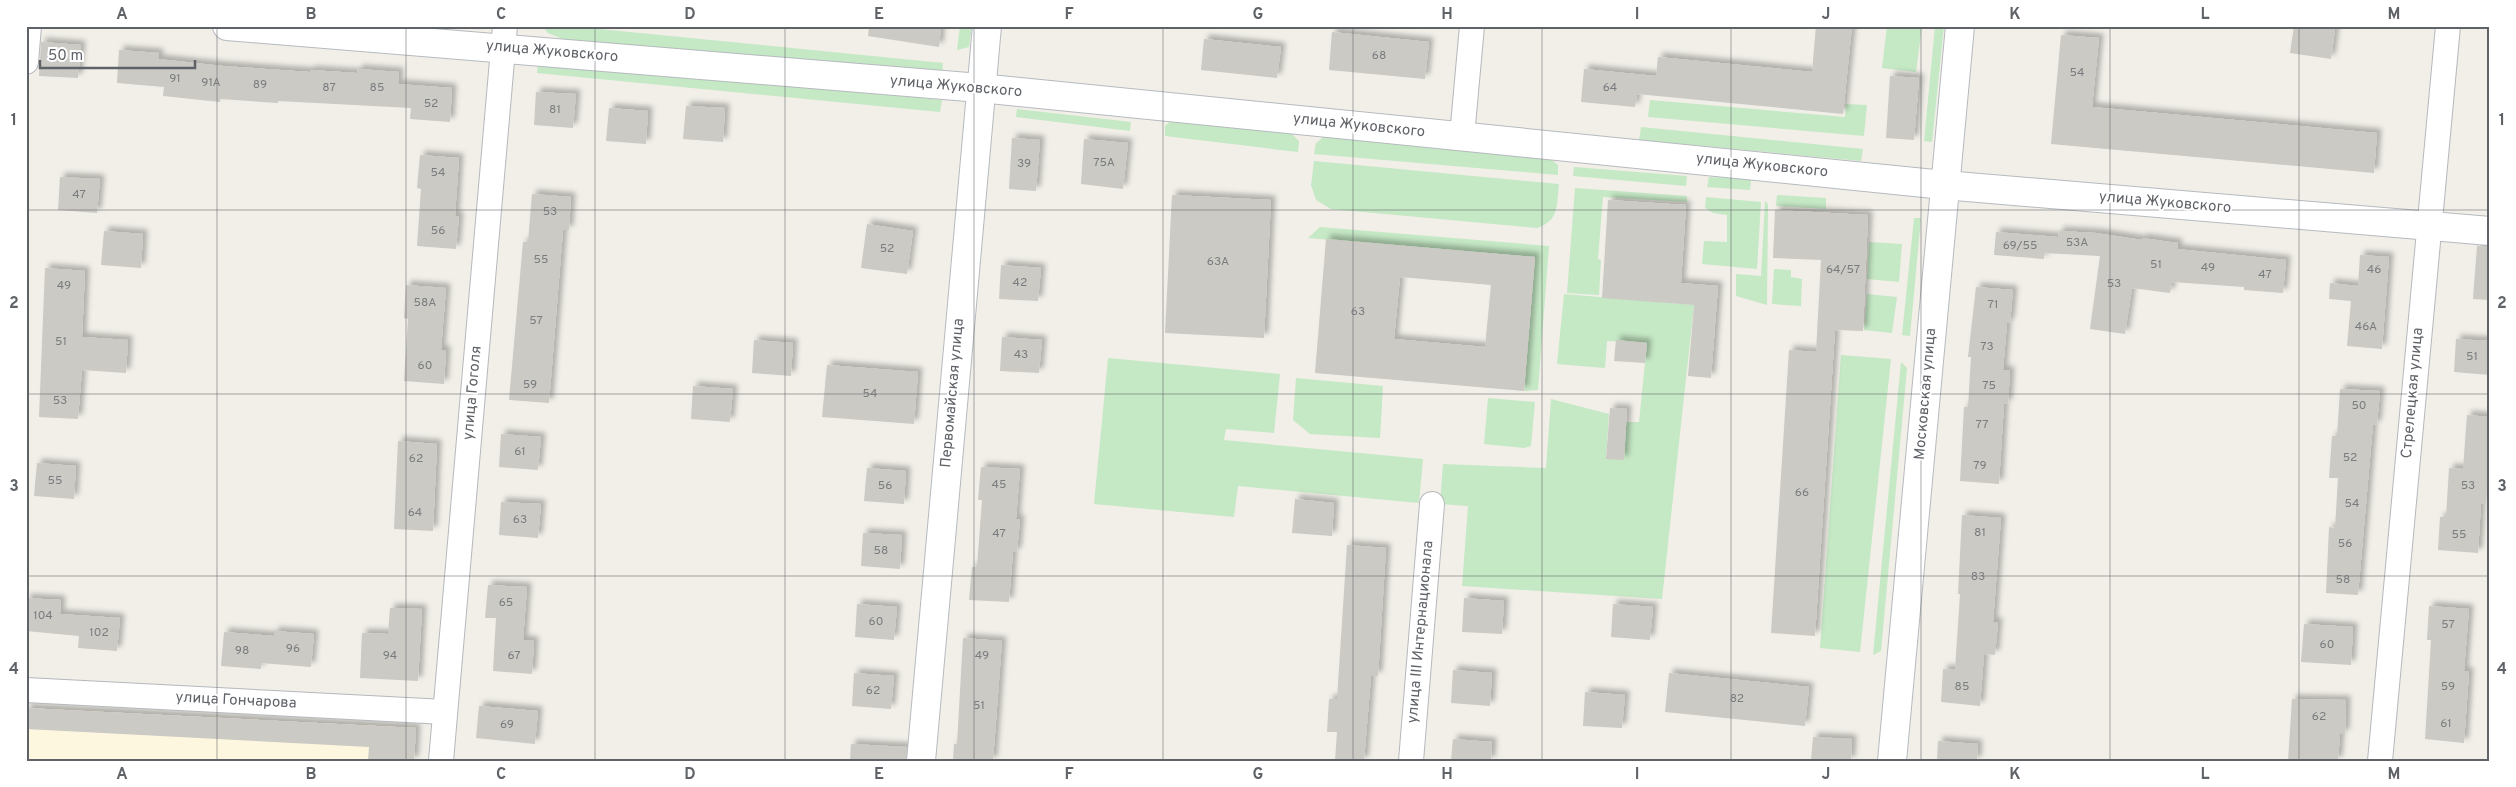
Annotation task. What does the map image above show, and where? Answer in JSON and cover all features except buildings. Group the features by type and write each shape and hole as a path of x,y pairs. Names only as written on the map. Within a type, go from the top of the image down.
{"street":[{"path":"26,62 29,26"},
{"name":"улица Жуковского","path":"227,26 504,37 980,88 1944,184 2490,231"},
{"name":"Первомайская улица","path":"921,761 987,26"},
{"path":"1462,136 1472,26"},
{"name":"Московская улица","path":"1892,761 1960,26"},
{"name":"Стрелецкая улица","path":"2380,761 2448,26"},
{"name":"улица Гоголя","path":"442,761 504,37"},
{"name":"улица III Интернационала","path":"1411,761 1432,504"},
{"name":"улица Гончарова","path":"26,690 445,712"}],"shaded area":[{"path":"26,708 416,728 414,761 26,761"}],"green space":[{"path":"542,26 569,26 943,63 942,75 570,42 548,33"},
{"path":"960,26 972,26 969,47 957,50"},
{"path":"1887,26 1922,26 1916,72 1882,68"},
{"path":"1935,26 1944,26 1932,142 1924,141"},
{"path":"538,61 942,100 940,112 537,73"},
{"path":"1650,100 1845,117 1846,104 1867,105 1864,136 1648,117"},
{"path":"1017,109 1131,122 1130,131 1016,117"},
{"path":"1172,120 1291,133 1299,141 1298,152 1165,136 1165,126"},
{"path":"1641,127 1863,149 1861,161 1639,140"},
{"path":"1326,135 1548,157 1558,165 1558,175 1314,154 1316,143"},
{"path":"1314,161 1559,184 1557,205 1550,221 1537,228 1331,209 1316,200 1311,185"},
{"path":"1574,167 1687,176 1686,186 1573,176"},
{"path":"1709,177 1751,179 1750,190 1707,187"},
{"path":"1575,188 1687,196 1687,202 1603,197 1598,259 1601,260 1599,295 1567,293"},
{"path":"1777,195 1826,198 1826,209 1776,206"},
{"path":"1706,197 1761,202 1757,269 1702,264 1704,241 1727,242 1727,215 1713,213 1705,208"},
{"path":"1765,201 1768,204 1767,305 1736,296 1736,274 1761,276"},
{"path":"1914,218 1921,218 1910,336 1902,335"},
{"path":"1320,227 1549,246 1538,390 1524,391 1535,257 1308,238"},
{"path":"1869,242 1902,244 1899,282 1867,279"},
{"path":"1774,269 1791,270 1791,277 1802,279 1801,306 1772,304"},
{"path":"1564,294 1694,305 1662,599 1462,586 1468,506 1440,504 1443,464 1546,468 1551,399 1609,414 1606,458 1624,460 1626,422 1639,422 1647,343 1607,341 1605,368 1557,364"},
{"path":"1867,294 1897,297 1892,333 1864,330"},
{"path":"1841,355 1891,359 1860,652 1820,648"},
{"path":"1108,358 1280,374 1274,433 1226,429 1224,440 1423,459 1419,503 1238,486 1234,517 1094,504"},
{"path":"1901,362 1907,368 1881,651 1873,655"},
{"path":"1296,378 1383,386 1380,438 1310,434 1293,420"},
{"path":"1488,398 1535,402 1531,446 1524,448 1484,444"}]}
